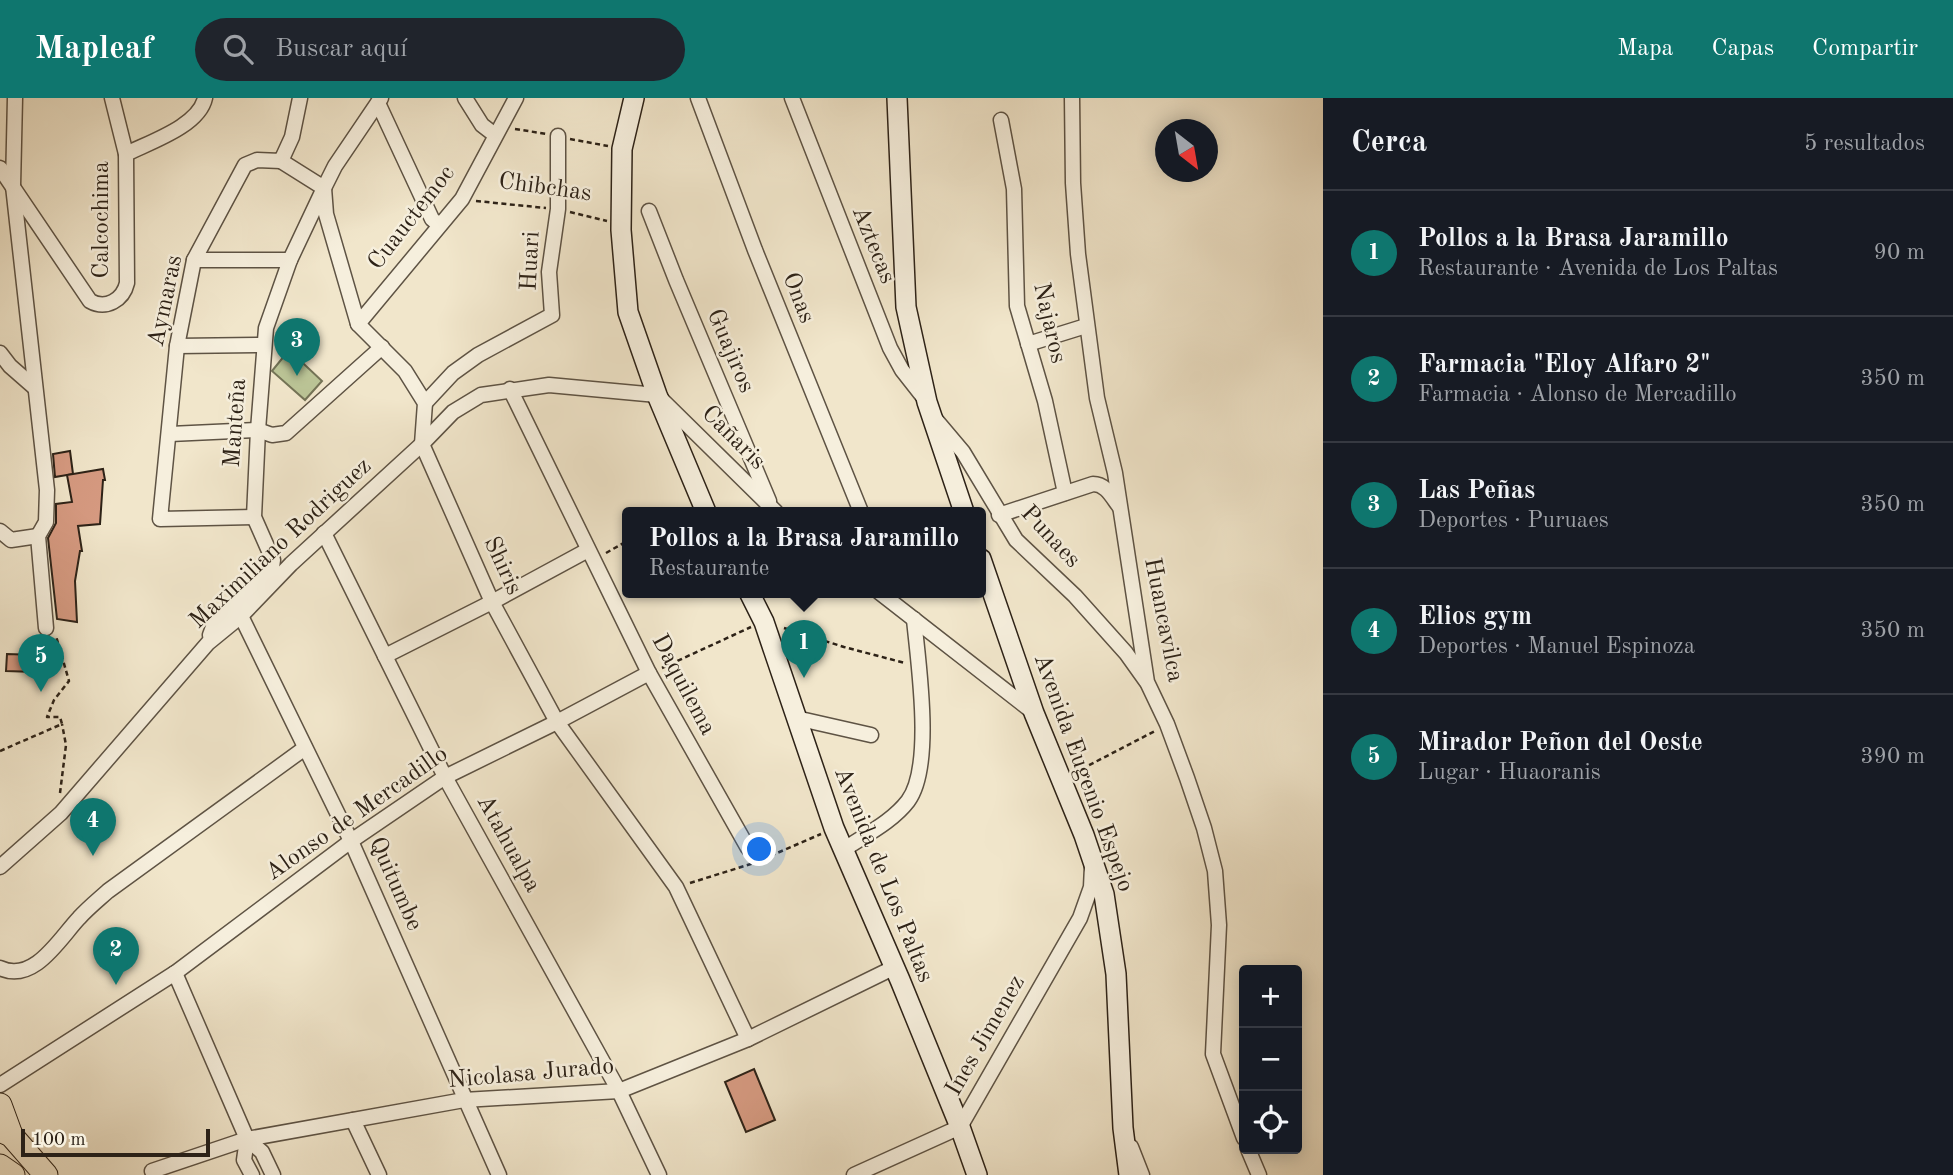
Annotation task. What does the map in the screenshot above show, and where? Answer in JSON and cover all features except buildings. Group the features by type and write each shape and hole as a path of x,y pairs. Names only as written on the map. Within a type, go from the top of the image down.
{"main road":[{"path":"634,98 622,149 621,224 628,312 657,395 704,507"},
{"path":"897,98 906,307 929,409 962,507"},
{"name":"Avenida Eugenio Espejo","path":"986,574 1034,713 1104,894 1116,974 1123,1128 1129,1175"},
{"name":"Avenida de Los Paltas","path":"752,598 764,622 834,828 895,967 977,1175"},
{"path":"0,1105 6,1133 46,1175"},
{"path":"0,1166 13,1175"}],"street":[{"path":"15,98 13,186 47,490 46,522 38,537 46,628"},
{"name":"Calcochima","path":"13,186 90,301 95,304 108,304 119,298 127,283 126,154 112,98"},
{"path":"126,154 197,115 205,98"},
{"path":"300,98 292,137 281,161 324,188"},
{"path":"465,98 482,125 495,135"},
{"name":"Cuauctemoc","path":"358,324 462,200 516,98"},
{"name":"Onas","path":"698,98 754,250 859,507"},
{"name":"Aztecas","path":"792,98 890,348 929,409"},
{"name":"Huancavilca","path":"1072,98 1073,183 1086,326 1097,398 1115,473 1147,682 1167,724 1204,828 1214,872 1219,925 1213,1054 1239,1124"},
{"path":"380,101 335,166 324,188 327,214 358,324 405,371 425,403"},
{"path":"380,101 432,219 439,225"},
{"name":"Najaros","path":"1000,120 1014,189 1017,306 1045,401 1065,493"},
{"name":"Huari","path":"425,403 453,373 478,355 552,315 549,267 558,209 558,136"},
{"name":"Aymaras","path":"254,517 160,519 177,346 194,260 246,165 257,160 281,161"},
{"path":"0,168 13,186"},
{"name":"Manteña","path":"208,643 213,627 272,566 273,560 254,517 266,328 290,260 324,188"},
{"name":"Guajiros","path":"649,211 773,507"},
{"path":"194,260 290,260"},
{"path":"1028,344 1086,326"},
{"path":"177,346 264,345"},
{"path":"170,434 258,430 272,435 290,431 382,347"},
{"path":"0,353 10,366 34,387"},
{"name":"Maximiliano Rodriguez","path":"0,867 61,813 208,643 241,616 324,533 468,401 481,395 510,389 549,385 657,395"},
{"name":"Daquilema","path":"510,389 649,673 748,848"},
{"name":"Cañaris","path":"657,395 771,507"},
{"name":"Shiris","path":"425,403 422,444 492,602 557,722 676,887 748,1039"},
{"name":"Punaes","path":"929,409 963,452 1016,540 1075,596 1126,653 1147,682"},
{"path":"999,514 1098,484 1106,489 1120,508"},
{"path":"0,531 11,540 38,537"},
{"name":"Atahualpa","path":"324,533 445,776 619,1091 659,1175"},
{"path":"385,656 591,555"},
{"path":"887,598 1034,713"},
{"path":"895,598 898,607"},
{"name":"Quitumbe","path":"241,616 351,841 499,1175"},
{"path":"844,850 888,820 908,800 917,782 922,748 914,619"},
{"name":"Alonso de Mercadillo","path":"0,1085 175,973 351,841 445,776 557,722 649,673"},
{"path":"796,718 871,735"},
{"path":"0,968 19,970 45,958 81,916 108,891 305,748"},
{"name":"Ines Jimenez","path":"854,1175 960,1127 1080,918 1091,887 1092,860"},
{"name":"Nicolasa Jurado","path":"152,1171 247,1139 464,1100 619,1091 748,1039 895,967"},
{"path":"175,973 247,1139 262,1152 273,1175"},
{"path":"353,1120 379,1175"},
{"path":"1123,1128 1142,1175"},
{"path":"247,1139 244,1160 252,1175"},
{"path":"1250,1154 1259,1175"}],"path":[{"name":"Chibchas","path":"462,200 558,209 621,224"},
{"path":"591,555 622,543"},
{"path":"649,673 764,622 919,667"},
{"path":"46,628 55,631 69,681 54,699 47,717 60,717 66,745 59,805 61,813"},
{"path":"0,751 62,724"},
{"path":"1061,779 1167,724"},
{"path":"676,887 754,863 834,828"}],"green space":[{"path":"289,350 322,381 305,400 272,371"}],"place":[{"name":"Las Peñas","path":"297,376"},
{"name":"Pollos a la Brasa Jaramillo","path":"804,678"},
{"name":"Mirador Peñon del Oeste","path":"41,692"},
{"name":"Elios gym","path":"93,856"},
{"name":"Farmacia \"Eloy Alfaro 2\"","path":"116,985"}]}
